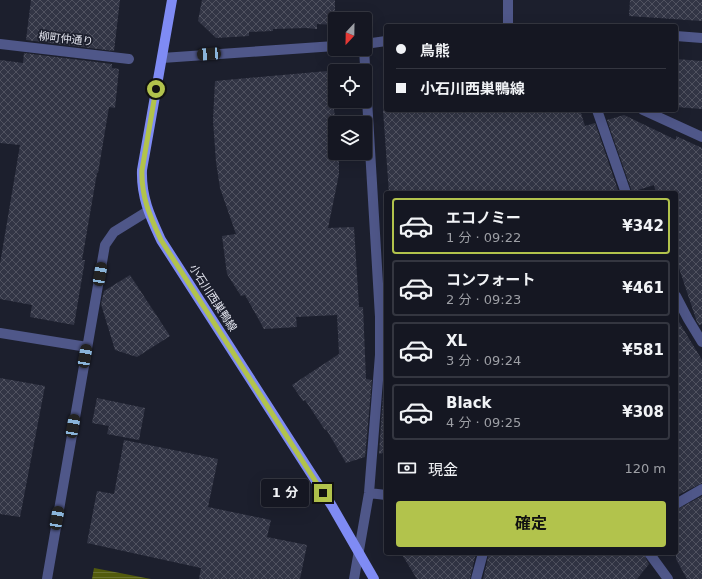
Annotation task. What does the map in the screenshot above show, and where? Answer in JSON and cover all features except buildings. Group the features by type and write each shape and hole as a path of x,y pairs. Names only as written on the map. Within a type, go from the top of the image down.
{"main road":[{"name":"小石川西巣鴨線","path":"172,0 142,170 144,197 148,211 161,240 332,506 374,579"}],"street":[{"path":"508,0 508,24"},
{"path":"678,36 702,38"},
{"path":"372,43 384,41"},
{"name":"柳町仲通り","path":"0,44 130,59"},
{"path":"162,58 328,46"},
{"path":"354,579 369,493 383,355 364,56"},
{"path":"598,112 625,191"},
{"path":"647,112 702,137"},
{"path":"47,579 104,245 114,232 148,211"},
{"path":"678,300 702,342"},
{"path":"0,333 87,347"},
{"path":"678,503 702,489"},
{"path":"369,493 384,495"},
{"path":"476,579 482,555"},
{"path":"650,555 668,579"}],"shaded area":[{"path":"94,568 151,579 92,579"}],"route":[{"path":"156,89 142,170 144,197 148,211 161,240 323,493"}]}
